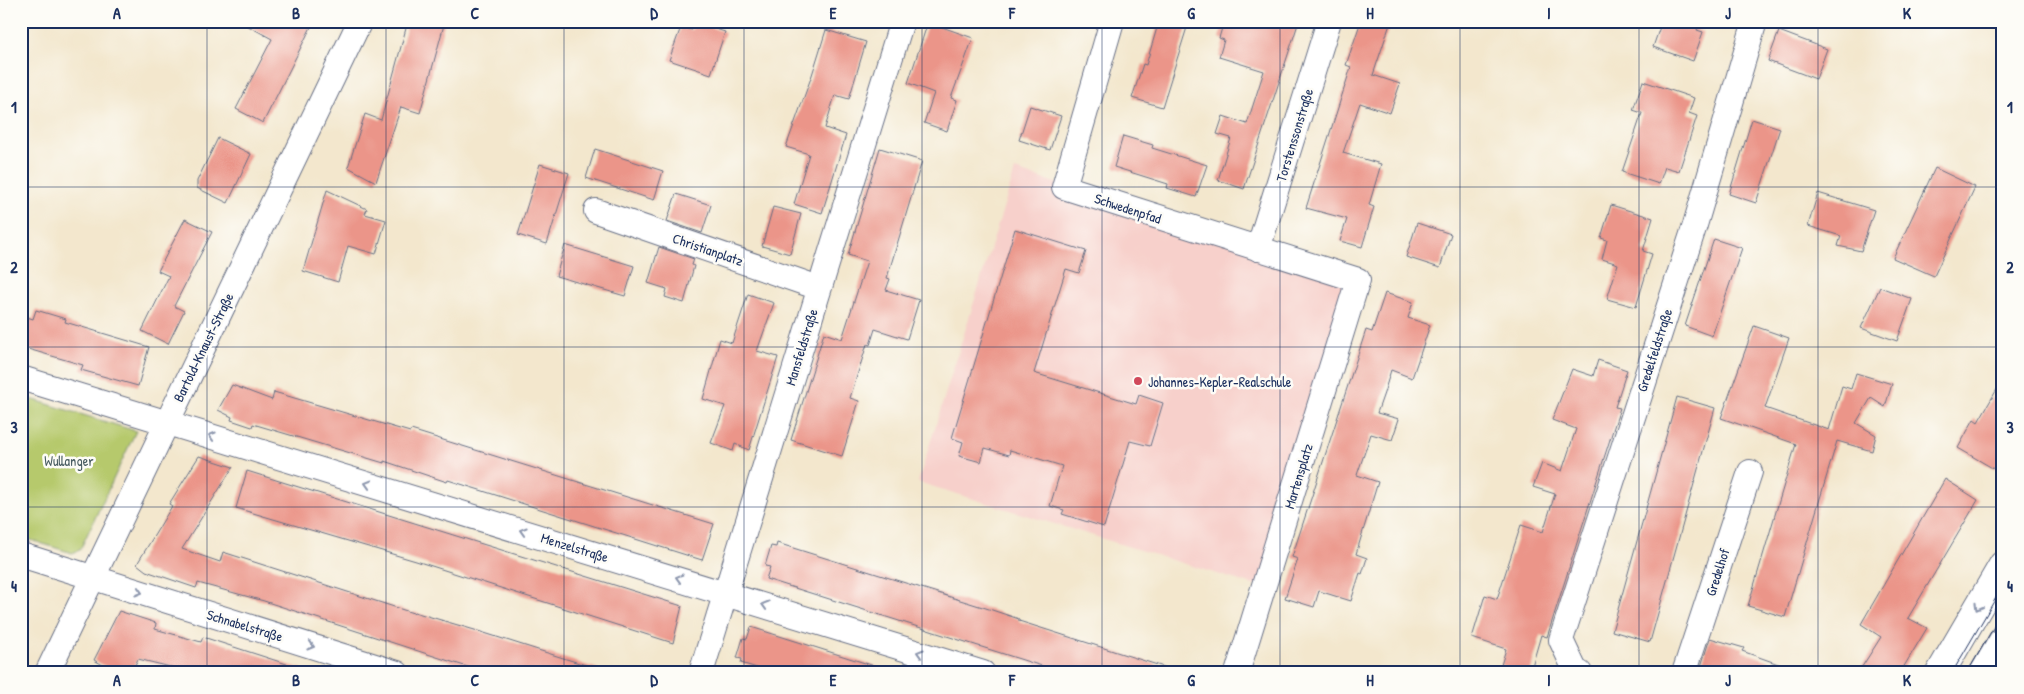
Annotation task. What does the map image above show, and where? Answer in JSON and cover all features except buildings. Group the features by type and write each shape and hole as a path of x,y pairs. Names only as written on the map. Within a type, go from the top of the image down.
{"street":[{"name":"Bartold-Knaust-Straße","path":"46,673 360,21"},
{"name":"Mansfeldstraße","path":"701,673 902,21"},
{"name":"Schwedenpfad","path":"1112,21 1064,188 1358,280"},
{"name":"Torstenssonstraße","path":"1258,249 1330,21"},
{"name":"Gredelfeldstraße","path":"1580,673 1576,672 1561,640 1695,225 1755,21"},
{"name":"Christianplatz","path":"596,211 819,288"},
{"name":"Martensplatz","path":"1237,673 1358,280"},
{"path":"21,378 167,422"},
{"name":"Menzelstraße","path":"167,422 725,592 983,673"},
{"name":"Gredelhof","path":"1684,673 1750,472"},
{"path":"21,555 93,577"},
{"path":"1940,673 2003,565"},
{"name":"Schnabelstraße","path":"93,577 397,673"},
{"path":"1984,673 2003,641"}],"shaded area":[{"name":"Johannes-Kepler-Realschule","path":"1015,170 1358,280 1263,588 918,482"}],"green space":[{"name":"Wullanger","path":"21,396 136,431 80,550 72,553 21,537"}],"tram line":[{"path":"1952,673 2003,586"},
{"path":"1967,673 2003,611"}],"place":[{"name":"Johannes-Kepler-Realschule","path":"1138,381"}]}
